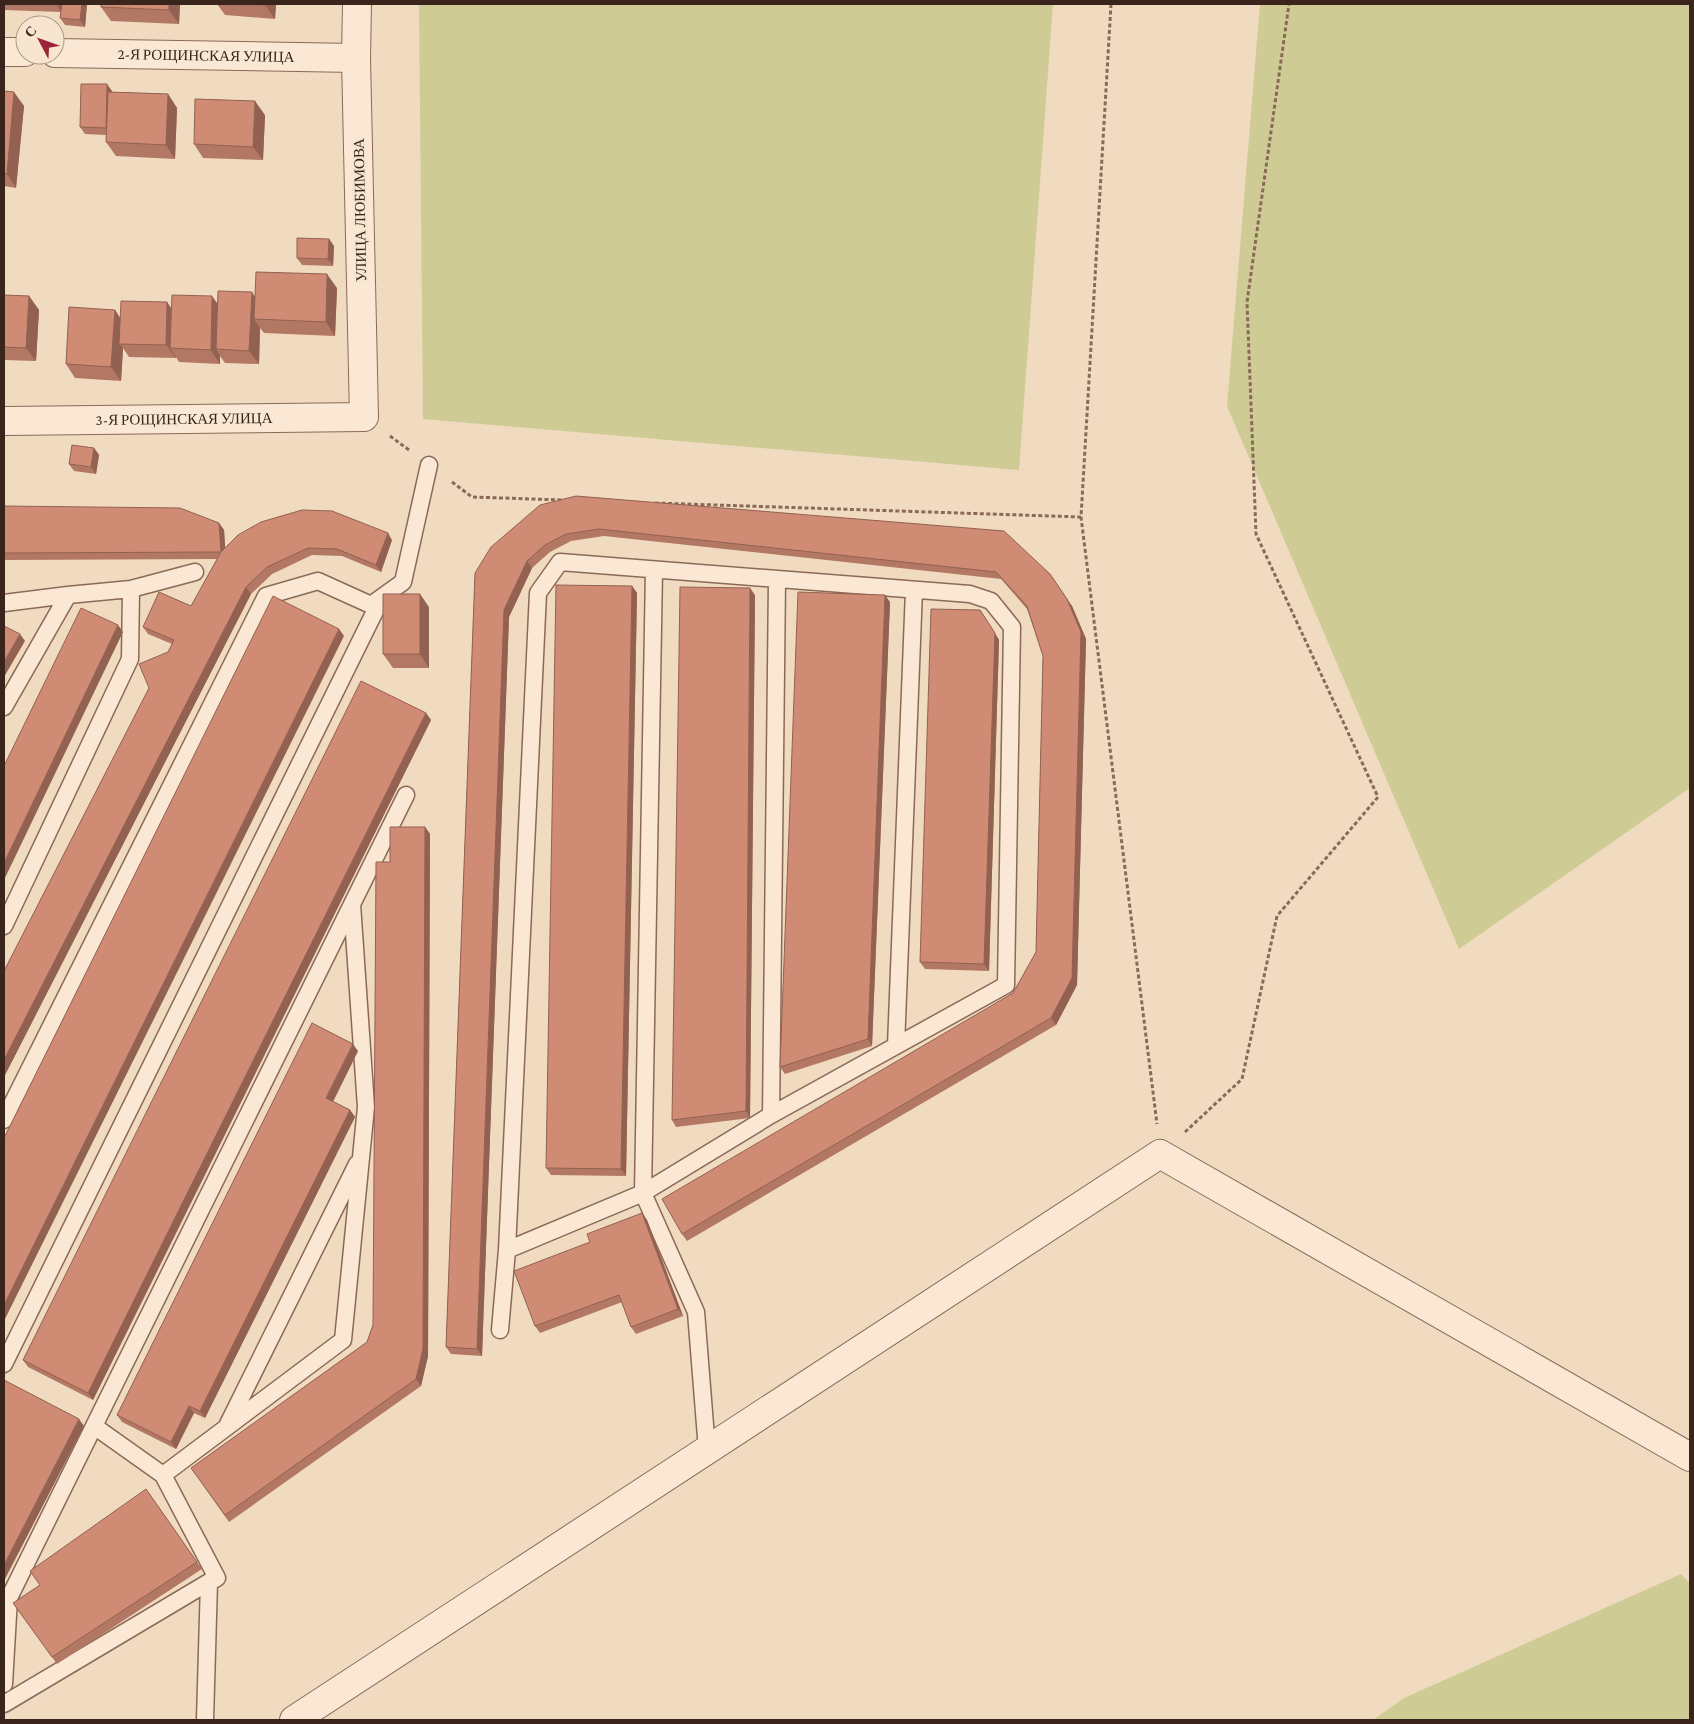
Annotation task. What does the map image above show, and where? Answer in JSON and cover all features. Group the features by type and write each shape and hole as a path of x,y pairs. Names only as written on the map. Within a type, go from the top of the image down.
{"street":[{"name":"УЛИЦА ЛЮБИМОВА","path":"357,4 356,58 364,417"},
{"name":"2-Я РОЩИНСКАЯ УЛИЦА","path":"65,53 356,58"},
{"name":"3-Я РОЩИНСКАЯ УЛИЦА","path":"4,421 364,417"},
{"path":"294,1720 1160,1154 1690,1457"}],"lane":[{"path":"4,1120 266,596 318,581 371,605 403,582 429,465"},
{"path":"500,1330 507,1250 538,593 560,562 970,594 991,601 1012,627 1006,985 771,1115 643,1193 507,1250"},
{"path":"654,570 643,1193 696,1312 707,1450"},
{"path":"4,603 131,589 195,572"},
{"path":"771,1115 777,580"},
{"path":"4,926 130,659 131,589"},
{"path":"896,1046 914,590"},
{"path":"4,708 68,595"},
{"path":"4,1364 382,597"},
{"path":"4,1684 9,1598 406,795"},
{"path":"163,1475 343,1340 366,1107 352,903"},
{"path":"226,1428 362,1154"},
{"path":"4,1704 217,1578 163,1475 94,1426"},
{"path":"205,1720 209,1582"}],"path":[{"path":"1111,4 1081,517 1160,1154"},
{"path":"1160,1154 1242,1079 1277,916 1378,797 1256,534 1248,302 1289,4"},
{"path":"364,417 472,497 572,500"},
{"path":"652,502 1081,517"}],"shaded area":[{"path":"419,4 1053,4 1019,470 423,419"},
{"path":"1260,4 1690,4 1690,788 1459,949 1227,406"},
{"path":"1681,1574 1690,1584 1690,1720 1373,1720 1404,1698"}],"building":[{"path":"62,4 82,4 80,20 65,18 65,15 60,15"},
{"path":"101,4 169,4 169,10 101,7"},
{"path":"81,84 107,84 106,128 80,127"},
{"path":"4,91 14,92 7,174 4,173"},
{"path":"108,92 168,94 166,145 106,142"},
{"path":"195,99 255,101 253,147 194,144"},
{"path":"297,238 329,239 328,259 297,258"},
{"path":"256,272 327,274 326,322 254,319"},
{"path":"218,291 252,292 249,351 216,349"},
{"path":"4,295 29,296 26,348 4,347"},
{"path":"172,295 212,296 211,350 170,348"},
{"path":"121,301 167,302 166,345 119,344"},
{"path":"69,307 115,310 111,367 66,364"},
{"path":"72,445 94,448 91,467 69,464"},
{"path":"576,496 1004,531 1050,574 1067,599 1081,632 1072,978 1051,1018 682,1234 662,1199 1013,993 1036,952 1043,656 1027,606 996,572 599,529 566,534 545,545 527,561 504,610 477,1349 446,1347 475,573 491,547 540,505"},
{"path":"4,506 180,508 219,523 221,552 4,553"},
{"path":"302,510 332,511 388,533 376,565 337,549 308,548 267,567 246,587 4,1060 4,971 149,688 139,664 168,652 174,640 143,627 159,592 191,606 221,552 238,535 261,522"},
{"path":"556,585 632,586 621,1169 546,1168"},
{"path":"680,587 750,588 746,1111 672,1120"},
{"path":"798,592 885,595 868,1039 780,1067"},
{"path":"383,594 420,594 420,654 383,654"},
{"path":"273,596 339,629 4,1305 4,1138"},
{"path":"81,608 118,625 4,863 4,766"},
{"path":"931,609 980,610 995,633 984,964 920,962"},
{"path":"4,626 20,634 4,662"},
{"path":"361,681 426,713 88,1393 23,1360"},
{"path":"390,827 425,827 423,1349 416,1379 225,1515 191,1468 367,1342 373,1325 376,862 390,862"},
{"path":"312,1023 353,1044 326,1098 350,1110 200,1411 189,1406 171,1442 117,1415"},
{"path":"642,1213 678,1309 631,1327 619,1295 535,1326 514,1271 590,1242 587,1234"},
{"path":"4,1380 79,1419 4,1565"},
{"path":"146,1489 197,1562 52,1657 13,1603 40,1585 30,1571"}]}
